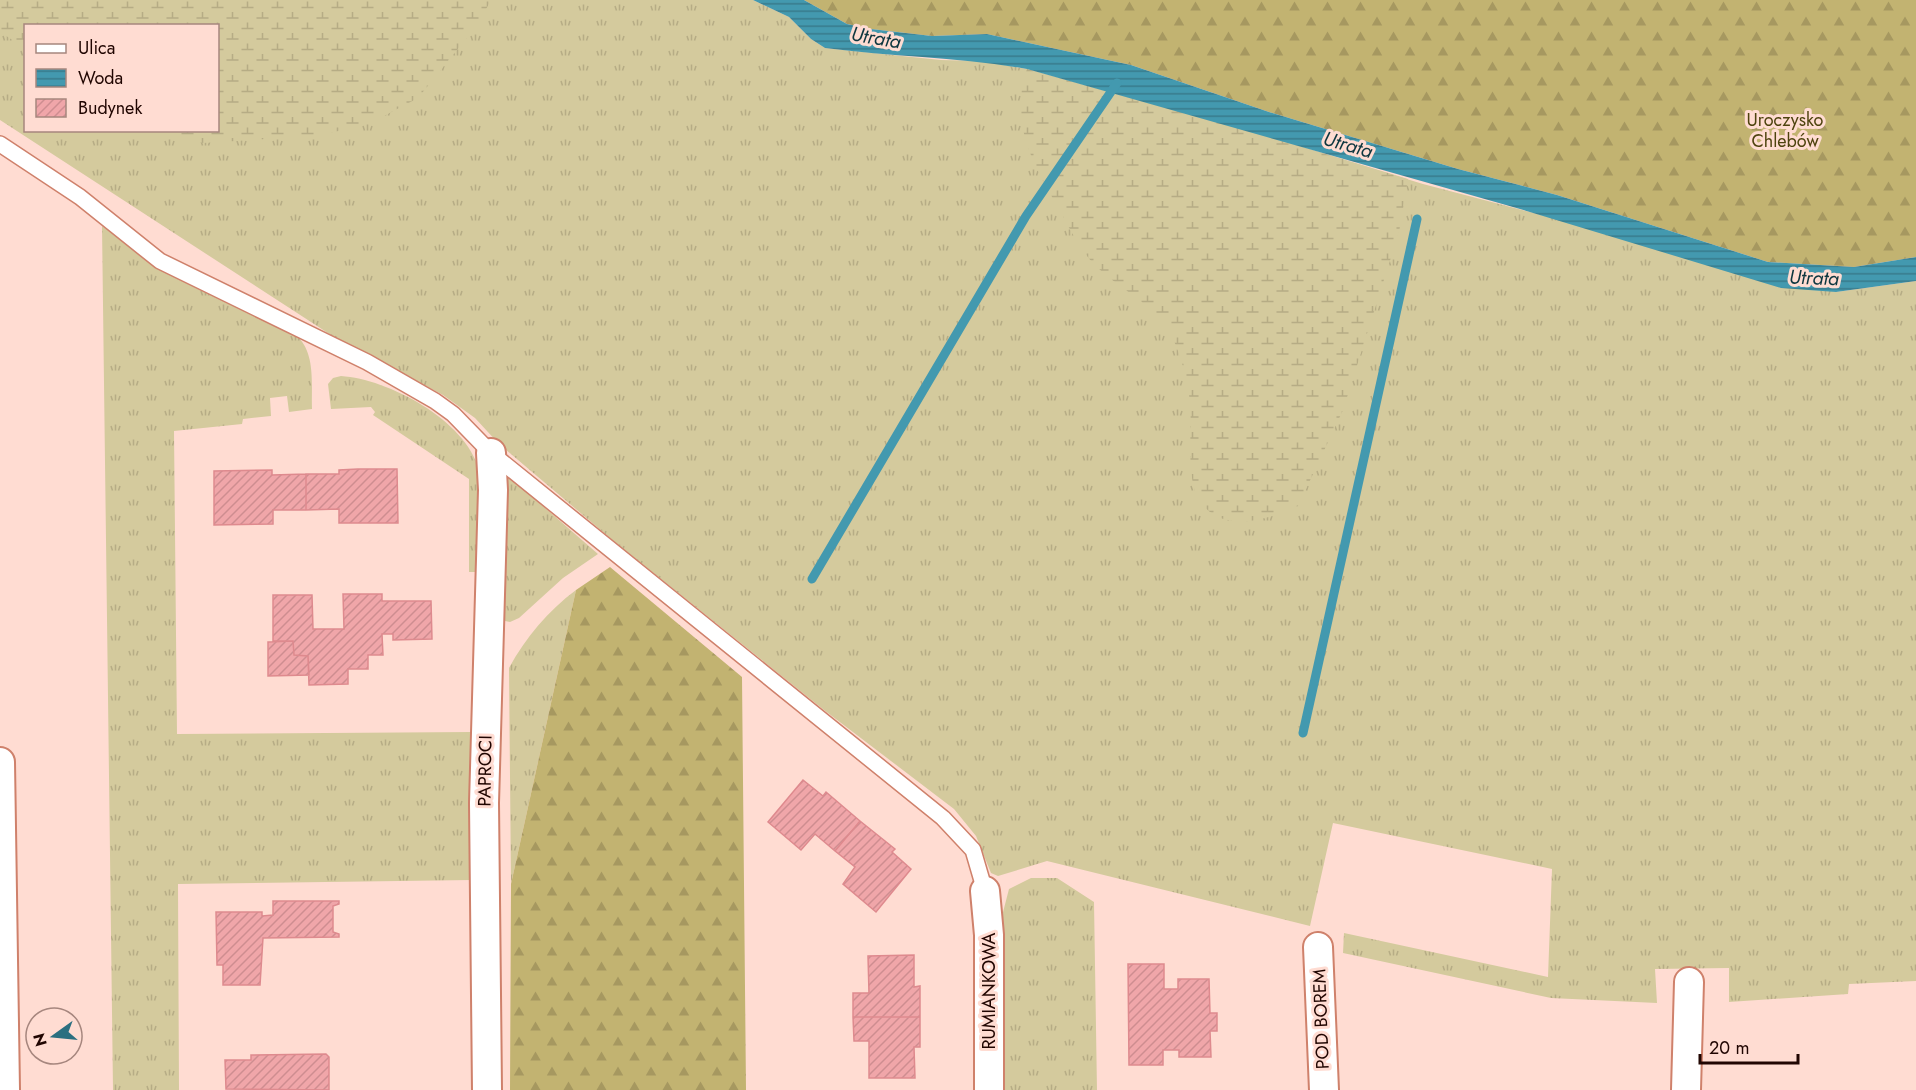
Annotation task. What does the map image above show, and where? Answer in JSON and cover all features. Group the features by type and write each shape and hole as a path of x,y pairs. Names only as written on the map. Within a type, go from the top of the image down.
{"street":[{"name":"PAPROCI","path":"487,1090 484,803 494,490 491,453"},
{"path":"0,762 5,1090"},
{"name":"RUMIANKOWA","path":"985,891 990,954 989,1090"},
{"name":"POD BOREM","path":"1318,947 1324,1090"},
{"path":"1686,1090 1689,982"}],"lane":[{"path":"0,144 80,197 160,261 368,362 453,414 491,453 943,818 973,850 985,891"}],"green space":[{"path":"0,0 753,0 789,17 811,39 825,48 941,60 982,61 1027,69 1263,135 1423,184 1836,292 1916,281 1916,981 1849,984 1848,994 1729,1002 1729,968 1655,969 1657,1003 1551,998 1343,953 1344,933 1548,977 1552,869 1333,823 1310,926 1047,861 998,876 991,873 976,836 954,809 824,710 616,543 499,444 475,418 443,395 331,335 0,120"},
{"path":"0,0 491,0 478,24 418,98 384,116 356,127 316,136 203,143 166,132 219,132 219,24 24,24 24,47 0,32"},
{"name":"Uroczysko Chlebów","path":"804,0 1916,0 1916,257 1854,267 1768,262 1557,195 1458,169 1269,112 1131,65 987,34 932,36 871,29 847,24"},
{"path":"1027,69 1263,135 1408,179 1399,232 1343,410 1298,506 1261,519 1235,521 1223,519 1212,513 1196,495 1190,455 1190,402 1177,348 1170,333 1153,312 1088,257 1074,237 1041,176 1026,142 1022,125 1020,107"},
{"path":"102,226 174,277 298,337 304,344 310,362 312,409 289,412 287,396 270,398 271,416 243,419 242,424 174,431 177,734 471,732 472,880 178,884 179,1090 113,1090"},
{"path":"341,376 381,385 423,405 459,435 471,452 480,476 479,572 469,572 469,479 373,415 375,412 371,407 331,409 328,384 333,378"},
{"path":"505,473 598,554 563,578 519,618 510,622 505,621 501,614"},
{"path":"610,567 742,677 746,1090 510,1090 511,884 576,590"},
{"path":"576,590 511,884 509,668 538,625"},
{"path":"1031,878 1057,878 1094,902 1097,1090 1000,1090 1002,916 1009,889"}],"water":[{"name":"Utrata","path":"753,0 804,0 847,24 871,29 932,36 987,34 1131,65 1269,112 1458,169 1557,195 1768,262 1854,267 1916,257 1916,281 1836,292 1781,288 1520,209 1027,69 825,48 811,39 789,17"}],"building":[{"path":"397,469 398,523 339,523 339,509 306,510 306,474 339,474 339,470"},
{"path":"272,470 272,475 306,474 306,510 273,510 273,524 214,525 214,471"},
{"path":"343,594 382,594 382,601 431,601 432,639 393,640 393,634 382,634 383,655 368,655 368,669 348,669 348,684 309,685 308,656 294,655 293,641 273,641 273,595 312,595 313,629 344,629"},
{"path":"293,641 294,655 308,656 309,675 268,676 268,642"},
{"path":"803,780 823,796 826,792 860,821 835,851 815,834 801,850 768,822"},
{"path":"860,821 895,849 892,852 911,869 876,912 843,884 855,867 835,851"},
{"path":"273,901 339,901 339,904 333,906 333,932 339,934 339,937 263,938 260,985 223,985 223,965 217,965 216,912 262,912 262,916 273,915"},
{"path":"914,955 914,987 920,986 920,1017 853,1017 853,993 869,993 868,956"},
{"path":"1128,964 1164,964 1164,989 1178,989 1178,979 1209,979 1210,1013 1217,1013 1217,1031 1210,1031 1211,1057 1179,1057 1179,1050 1163,1050 1163,1065 1129,1065"},
{"path":"853,1017 920,1017 920,1047 914,1047 915,1078 869,1078 869,1041 854,1041"},
{"path":"326,1054 329,1057 329,1090 226,1089 225,1060 251,1060 251,1055"}],"waterway":[{"path":"812,579 1026,216 1117,83"},
{"path":"1303,733 1417,219"}]}
